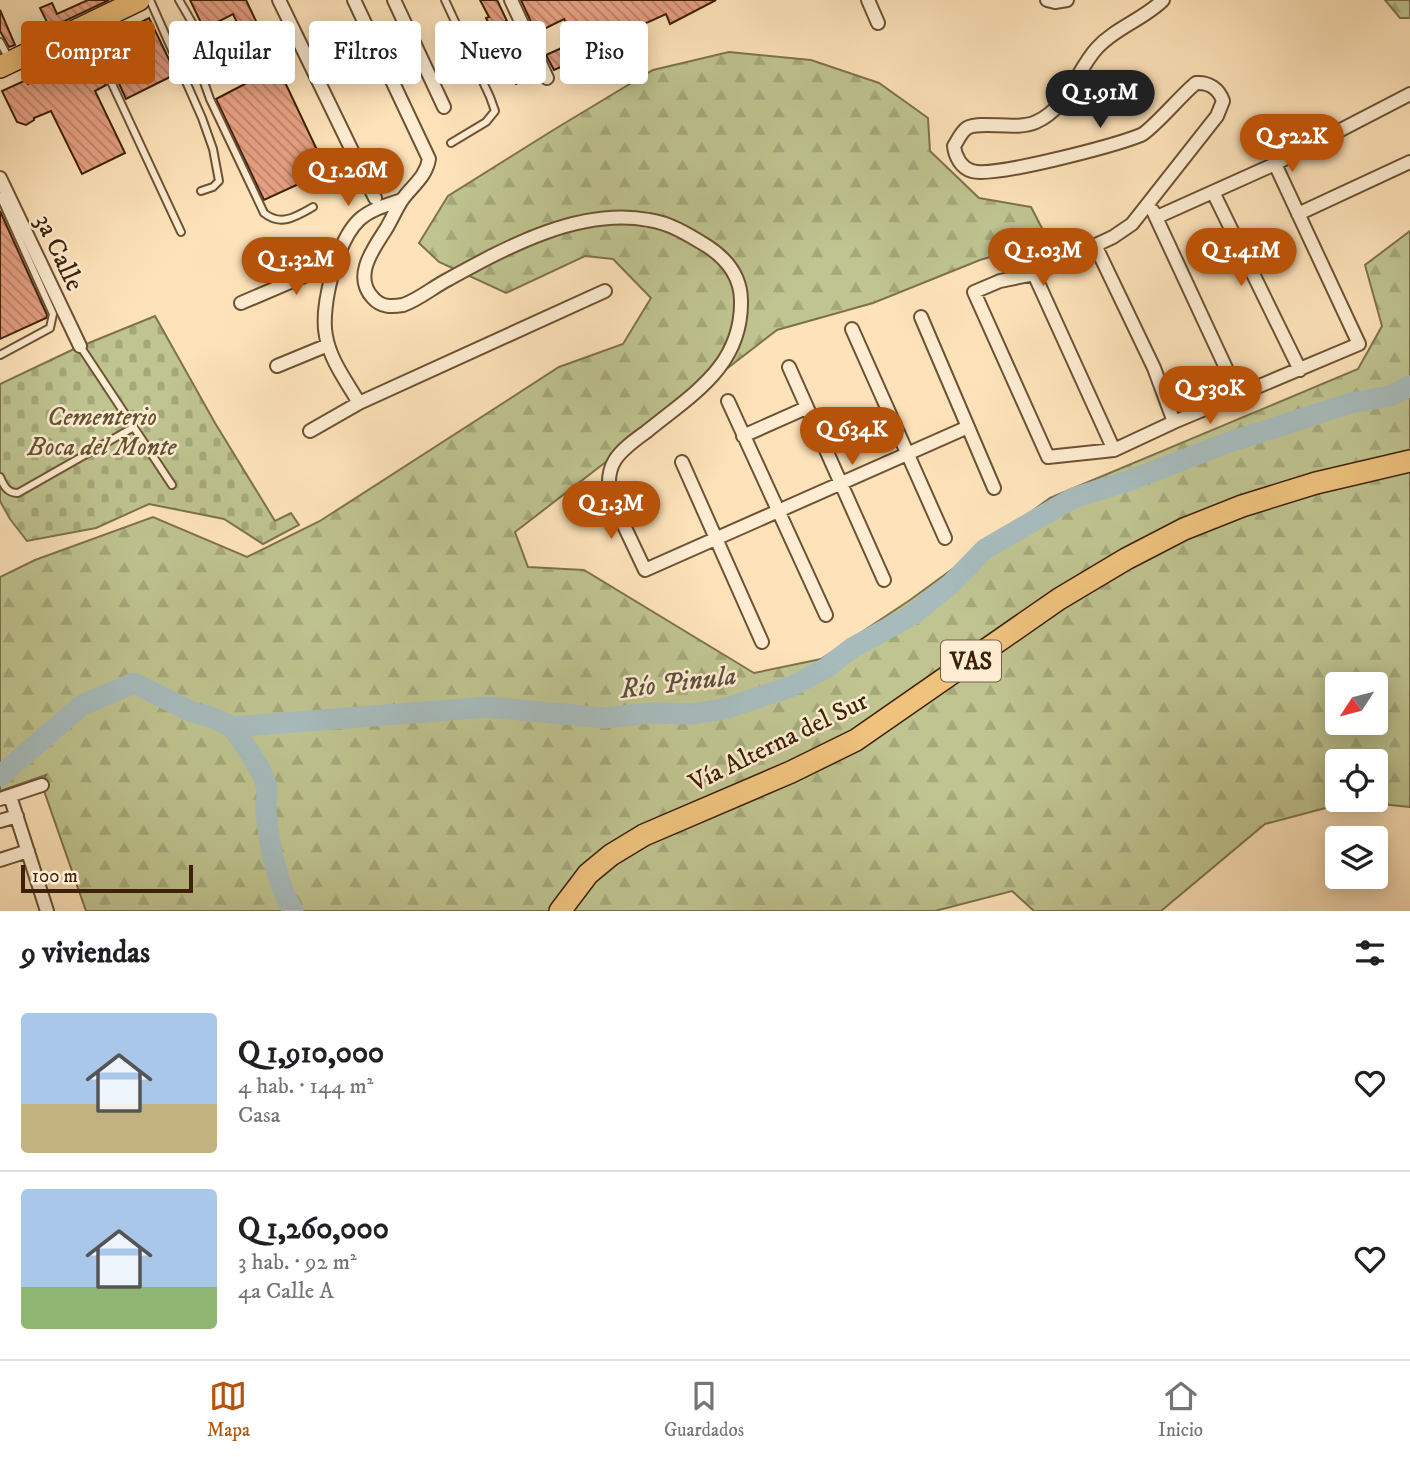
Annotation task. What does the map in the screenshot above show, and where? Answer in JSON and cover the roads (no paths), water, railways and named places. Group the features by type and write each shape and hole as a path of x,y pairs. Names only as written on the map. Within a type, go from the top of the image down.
{"main road":[{"path":"96,21 139,0"},
{"path":"5,65 21,57"},
{"name":"Vía Alterna del Sur","path":"559,911 589,874 611,855 644,835 792,772 856,740 1059,599 1126,559 1184,530 1242,506 1316,482 1410,461"},
{"name":"Vía Alterna del Sur","path":"576,911 598,883 620,866 683,832 798,785 861,752 914,718 1067,609 1147,561 1187,540 1246,516 1318,494 1410,471"}],"street":[{"path":"279,0 375,198"},
{"path":"354,0 428,154 425,172 402,200 370,254 364,271 366,289 373,299 384,305 396,306 411,302 458,274 539,235 589,221 633,218 660,222 692,237 726,261 738,281 742,312 740,327 728,358 704,386 616,458 610,470 608,487 622,524 645,570 968,427"},
{"path":"394,0 444,107"},
{"path":"510,0 547,78"},
{"path":"868,0 878,23"},
{"path":"1047,0 1067,0"},
{"path":"1163,0 1097,48 1063,101 1049,114 1037,122 1023,126 974,126 966,129 954,146 959,160 972,172 1019,167 1093,149 1145,132 1179,96 1196,83 1210,84 1223,101 1222,108 1132,223 1096,247 1034,274 1000,281 974,292 1048,457 1114,450 1359,344 1275,164"},
{"path":"1157,217 1275,164 1410,94"},
{"path":"1298,214 1410,162"},
{"name":"3a Calle","path":"0,178 80,346"},
{"path":"1213,192 1300,370"},
{"path":"359,403 328,345 325,334 327,301 337,262 350,230 361,218 380,207 402,200"},
{"path":"1147,201 1157,217 1239,396"},
{"path":"1096,247 1154,368 1174,422"},
{"path":"242,303 337,262"},
{"path":"1034,274 1114,450"},
{"path":"310,431 359,403 605,291"},
{"path":"921,317 994,488"},
{"path":"852,329 945,538"},
{"path":"277,366 328,345"},
{"path":"789,367 884,580"},
{"path":"728,401 826,615"},
{"path":"743,436 806,408"},
{"path":"682,462 762,642"},
{"path":"42,785 5,798 16,816 47,911"},
{"path":"0,821 16,816"},
{"path":"0,860 28,851"}],"lane":[{"path":"150,0 213,149 219,181 201,191"},
{"path":"179,0 191,21"},
{"path":"445,0 495,111 486,122 451,143"},
{"path":"0,42 5,65"},
{"path":"113,84 181,232"},
{"path":"205,84 264,213 269,217 288,221 313,207"},
{"path":"0,196 52,309 50,328"},
{"path":"0,355 66,318"},
{"path":"80,346 172,485"},
{"path":"0,477 9,492 18,493 134,427"}],"waterway":[{"name":"Río Pinula","path":"0,776 82,705 134,683 192,712 232,727 488,707 604,718 651,713 691,714 724,709 790,687 826,668 852,648 912,615 951,584 985,549 1073,498 1131,480 1224,444 1351,403 1390,396 1410,386"},
{"path":"232,727 265,782 271,850 282,888 293,911"}],"park label":[{"name":"Cementerio Boca del Monte","path":"102,431"}]}
